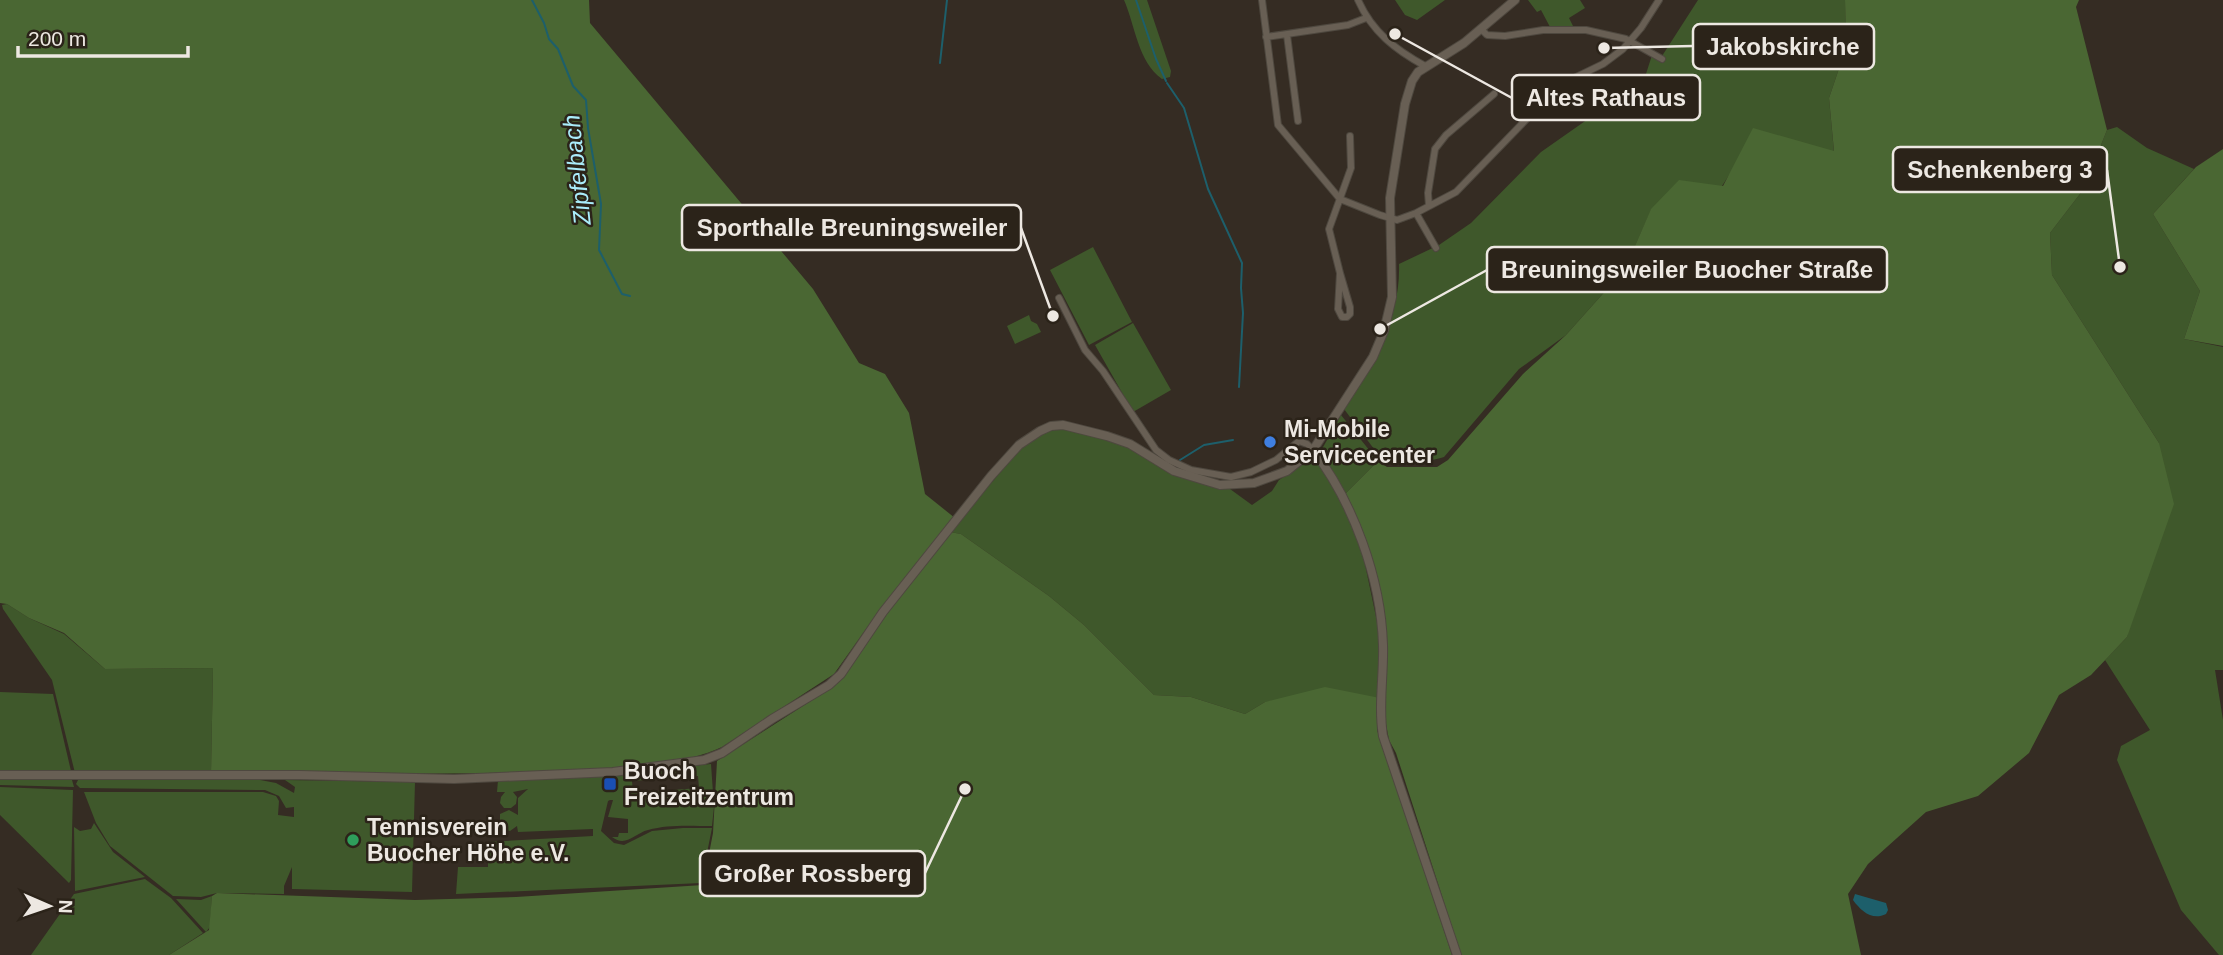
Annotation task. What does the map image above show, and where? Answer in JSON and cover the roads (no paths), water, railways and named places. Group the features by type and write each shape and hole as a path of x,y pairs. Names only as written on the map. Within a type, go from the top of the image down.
{"street":[{"path":"1262,0 1278,125 1340,199 1389,218 1405,218 1416,214 1456,192 1559,88 1603,64 1631,41 1659,0"},
{"path":"1358,0 1366,18 1397,51 1425,66"},
{"path":"0,775 300,775 454,779 602,772 704,760 722,753 829,685 841,674 890,603 990,476 1019,445 1040,431 1063,425 1107,436 1130,444 1174,471 1207,482 1237,485 1272,477 1298,463 1312,450 1373,357 1384,331 1392,297 1389,218 1392,182 1405,104 1414,76 1425,66 1451,53 1515,0"},
{"path":"1266,37 1348,25 1366,18"},
{"path":"1481,29 1487,35 1505,36 1543,30 1576,29 1607,34 1631,41 1662,59"},
{"path":"1287,35 1298,121"},
{"path":"1429,206 1428,193 1435,149 1446,135 1494,94"},
{"path":"1340,273 1338,312 1342,317 1347,317 1350,307 1329,229 1352,168 1350,136"},
{"path":"1416,214 1436,248"},
{"path":"1059,298 1085,350 1103,371 1163,457 1191,470 1217,476 1241,475 1282,457 1299,441 1312,450 1348,505 1370,569 1383,642 1380,722 1383,736 1457,955"}],"water":[{"path":"1855,894 1886,903 1886,914 1867,914 1853,900"}],"waterway":[{"name":"Zipfelbach","path":"532,0 549,39 558,49 573,86 586,100 601,204 599,250 622,294 630,296"},
{"path":"940,63 947,0"},
{"path":"1136,0 1166,81"},
{"path":"1167,83 1184,108 1208,189 1242,263 1243,313 1239,387"},
{"path":"1180,460 1204,445 1233,440"}],"place":[{"name":"Altes Rathaus","path":"1395,34"},
{"name":"Jakobskirche","path":"1604,48"},
{"name":"Schenkenberg 3","path":"2120,267"},
{"name":"Sporthalle Breuningsweiler","path":"1053,316"},
{"name":"Breuningsweiler Buocher Straße","path":"1380,329"},
{"name":"Mi-Mobile Servicecenter","path":"1270,442"},
{"name":"Buoch Freizeitzentrum","path":"610,784"},
{"name":"Großer Rossberg","path":"965,789"},
{"name":"Tennisverein Buocher Höhe e.V.","path":"353,840"}]}
